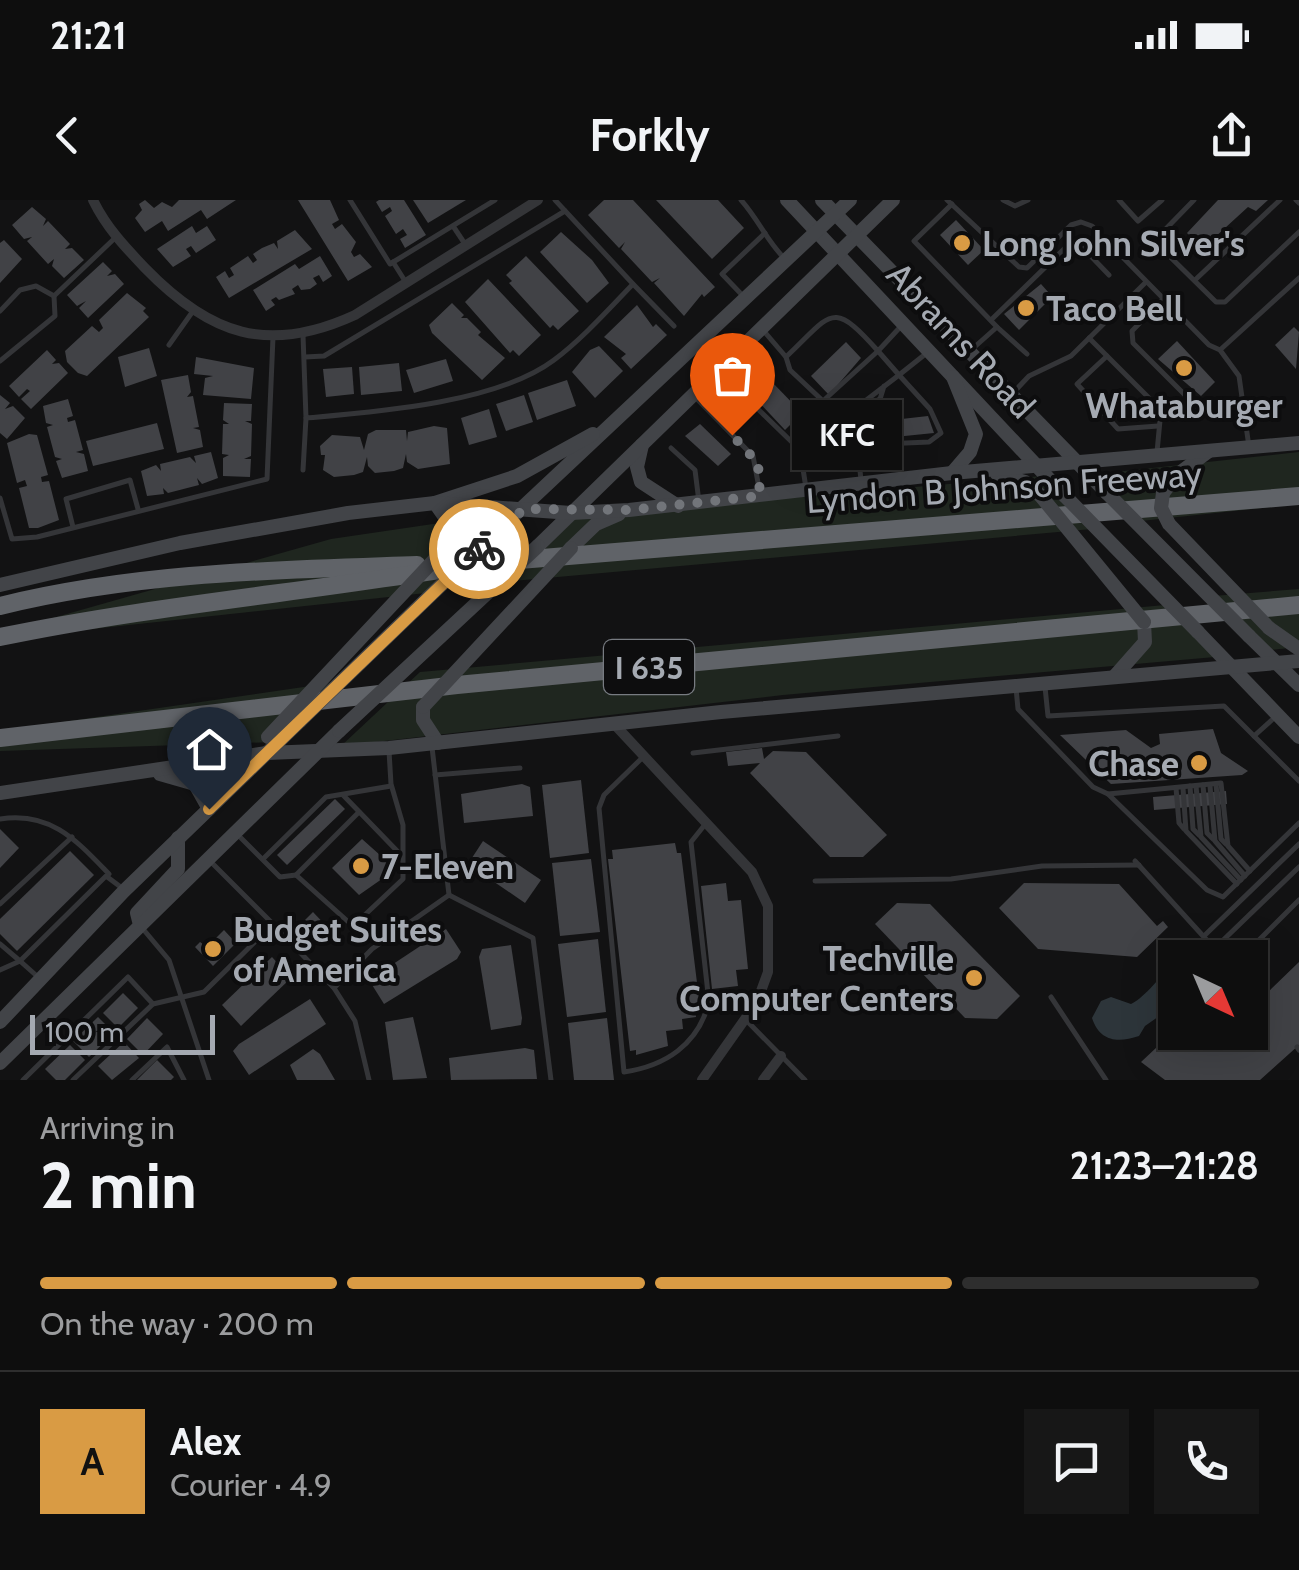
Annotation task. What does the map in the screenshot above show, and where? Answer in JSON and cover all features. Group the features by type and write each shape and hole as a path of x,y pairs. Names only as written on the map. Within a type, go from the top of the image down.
{"highway":[{"path":"1250,501 1299,485"},
{"name":"Lyndon B Johnson Freeway","path":"0,637 69,622 367,583 482,563 1299,496"},
{"path":"0,606 76,587 244,570 482,563"},
{"name":"I 635","path":"0,738 457,685 1299,605"}],"main road":[{"name":"Abrams Road","path":"787,200 952,372 1037,468 1299,737"},
{"name":"Abrams Road","path":"822,200 1076,464 1299,685"},
{"path":"0,793 212,761 267,745 300,721 850,200"},
{"path":"2,1057 317,750 538,546 894,200"},
{"path":"952,372 976,434 970,452 952,473"},
{"path":"0,585 180,543 348,513 435,503 518,476 607,427"},
{"path":"647,436 638,461 640,482 678,506"},
{"name":"Lyndon B Johnson Freeway","path":"435,503 572,513 629,510 952,473 1299,442"},
{"path":"1209,450 1178,474 1162,494 1161,508 1168,524 1268,628 1299,649"},
{"path":"984,471 1025,482 1040,495 1144,622 1144,642 1115,676"},
{"path":"0,1022 124,890 209,809 451,542 449,522 435,503"},
{"path":"435,744 423,720 423,706 596,524 629,510"},
{"path":"267,745 317,750 389,748 1016,684 1299,660"},
{"path":"140,771 180,776 195,784 209,809"},
{"path":"139,924 137,913 178,869 178,838"}],"street":[{"path":"93,200 116,237 193,312 229,330 273,337 304,335 355,315 535,201"},
{"path":"614,725 752,872 768,906 768,972 745,1019 702,1080"},
{"path":"763,1080 782,1056"}],"lane":[{"path":"350,200 390,264 495,200"},
{"path":"555,200 674,326"},
{"path":"741,200 766,232 768,243 786,261"},
{"path":"1002,200 1015,206 1028,200"},
{"path":"1119,200 1138,221 1162,200"},
{"path":"1194,200 1154,240 1216,302 1225,302 1299,232"},
{"path":"1194,280 1280,200"},
{"path":"1027,354 914,241 950,202 1019,267 1027,268 1071,226 1081,222 1092,226 1163,299 1220,350 1239,376 1248,448"},
{"path":"305,357 324,356 565,212"},
{"path":"453,226 465,245"},
{"path":"747,299 722,274 766,232"},
{"path":"0,361 55,316 54,296 116,237"},
{"path":"991,320 1066,248 1083,248 1109,274"},
{"path":"394,262 406,282"},
{"path":"1220,350 1299,278"},
{"path":"1010,396 1030,376 1071,356 1146,282"},
{"path":"306,418 411,408 514,381 553,362 633,284"},
{"path":"0,311 20,290 36,286 54,296"},
{"path":"388,294 401,312"},
{"path":"1163,299 1132,331 1133,343 1196,406 1243,406"},
{"path":"169,345 193,312"},
{"path":"786,357 828,318 838,315 851,321 930,409 940,433 930,442 857,443 800,450"},
{"path":"761,328 786,357 790,370 824,401 905,322"},
{"path":"968,353 997,327"},
{"path":"303,470 304,335"},
{"path":"0,498 12,539 268,479 273,337"},
{"path":"1089,338 1161,410 1157,455"},
{"path":"862,483 857,443 848,430 850,416 931,350"},
{"path":"1107,356 1077,384 1118,428 1158,426"},
{"path":"717,369 800,450 806,491"},
{"path":"882,444 870,432 884,386"},
{"path":"691,394 753,456 760,496"},
{"path":"671,448 695,470 699,504"},
{"path":"73,527 66,499 130,480 138,509"},
{"path":"1045,682 1048,716 1217,704 1299,780"},
{"path":"1016,684 1018,708 1093,787 1108,794 1207,890 1224,897 1299,823"},
{"path":"1254,736 1277,715"},
{"path":"693,754 838,736"},
{"path":"435,744 449,896"},
{"path":"296,875 354,926 404,878 403,825 391,786 389,748"},
{"path":"644,756 604,796 599,808 624,1072 656,1067 672,1058 705,1018 709,1002 691,842 708,821"},
{"path":"435,776 520,768"},
{"path":"1108,794 1222,784 1228,846 1243,878"},
{"path":"262,859 326,797 391,786"},
{"path":"1196,786 1186,831 1243,878"},
{"path":"1196,786 1200,837 1243,878"},
{"path":"1196,786 1215,841 1243,878"},
{"path":"342,794 404,858"},
{"path":"234,832 280,877 296,875 358,812"},
{"path":"0,820 31,821 64,829 124,890"},
{"path":"7,912 0,905 72,837"},
{"path":"1204,936 1299,844"},
{"path":"53,854 59,861"},
{"path":"206,858 334,988 354,1021 369,1080"},
{"path":"814,881 951,880 1042,866 1137,863 1208,940"},
{"path":"39,867 46,874"},
{"path":"1223,940 1299,867"},
{"path":"0,970 20,961 111,876"},
{"path":"26,880 33,887"},
{"path":"84,885 90,892"},
{"path":"12,892 20,900"},
{"path":"334,988 372,948 449,896"},
{"path":"449,896 533,938 551,1080"},
{"path":"70,898 77,905"},
{"path":"1259,940 1299,900"},
{"path":"57,912 64,918"},
{"path":"44,924 51,931"},
{"path":"139,924 170,960 192,1040 209,1080"},
{"path":"74,1080 153,1004 204,992 272,924"},
{"path":"31,937 38,944"},
{"path":"0,944 40,980"},
{"path":"22,1080 128,977 153,1004"},
{"path":"1051,997 1106,1080"},
{"path":"745,1019 805,1080"},
{"path":"132,1080 167,1046 184,1080"}],"shaded area":[{"path":"1299,452 1299,504 1141,521 1097,474"},
{"path":"1042,476 1092,529 513,581 578,516"},
{"path":"467,519 495,523 426,593 0,639 0,633 331,539"},
{"path":"1299,589 1299,647 1269,650 1213,596"},
{"path":"1165,605 1215,657 783,695 341,746 420,672"},
{"path":"331,683 274,742 0,751 0,731"},
{"path":"1158,980 1158,1017 1139,1036 1111,1039 1095,1026 1092,1018 1101,1001 1111,997 1131,1004"}],"building":[{"path":"145,200 154,208 162,202 172,207 179,200 236,200 207,219 201,210 168,231 162,221 145,232 135,218 142,210 139,204"},
{"path":"298,200 330,200 339,220 332,224 335,229 342,224 356,242 351,252 354,257 360,254 372,267 348,281"},
{"path":"404,200 426,235 405,248 400,239 407,235 403,229 396,234 385,216 392,211 390,207 382,212 376,202"},
{"path":"413,200 466,200 428,223"},
{"path":"604,200 633,200 715,287 704,297 702,294 684,316 654,283 660,278 652,282 621,249 625,242 619,248 588,215"},
{"path":"656,200 718,200 744,228 712,259"},
{"path":"1218,200 1268,200 1256,211 1248,207 1202,249 1187,233"},
{"path":"32,207 46,219 43,226 48,221 70,244 65,249 72,248 84,260 64,278 52,266 54,259 48,264 27,241 32,237 24,239 12,225"},
{"name":"Long John Silver's","path":"956,220 984,250 968,265 940,235"},
{"path":"192,226 196,233 207,226 216,240 196,253 191,246 186,249 191,256 173,267 157,249"},
{"path":"295,230 312,249 229,298 216,277 225,271 229,278 234,275 230,268 248,256 253,263 257,260 253,254 262,248 274,243 278,249 277,241"},
{"path":"561,232 592,260 609,283 587,303 540,252"},
{"path":"4,240 22,259 0,283 0,243"},
{"path":"320,256 332,276 323,282 319,275 313,278 317,284 310,289 301,290 298,285 292,289 295,294 271,300 275,305 266,311 253,290 295,264 299,269"},
{"path":"526,256 579,311 558,330 553,325 550,328 509,283 512,281 506,275"},
{"path":"103,262 112,271 107,276 115,274 124,284 88,318 79,308 86,301 77,306 67,295"},
{"path":"488,279 541,335 519,356 513,350 510,353 465,302"},
{"name":"Taco Bell","path":"1041,284 1049,293 1044,297 1048,301 1019,330 1004,314"},
{"path":"127,293 146,308 143,311 149,317 87,376 78,373 67,362 65,351 92,326 99,332 103,328 99,320"},
{"path":"452,303 464,315 461,318 467,318 481,332 478,335 505,358 482,380 432,333 429,325"},
{"path":"637,305 653,327 656,324 667,335 631,369 621,358 626,354 604,337"},
{"path":"1294,327 1299,332 1296,369 1275,345"},
{"name":"Whataburger","path":"1177,341 1215,382 1201,396 1158,359"},
{"path":"846,342 861,358 829,395 811,376"},
{"path":"599,346 623,371 595,398 572,372 590,350"},
{"path":"149,348 157,376 125,387 118,357"},
{"path":"47,350 56,360 52,364 59,363 68,373 31,409 21,399 30,391 27,389 19,397 9,386"},
{"path":"196,357 254,368 251,399 203,395 205,378 213,376 194,374"},
{"path":"446,359 453,381 414,393 406,370"},
{"path":"399,363 402,391 361,395 359,367"},
{"path":"352,367 354,394 326,397 323,369"},
{"path":"188,375 191,392 187,397 193,396 199,427 193,428 200,430 203,447 177,453 161,380"},
{"path":"567,380 576,406 537,420 528,393"},
{"path":"771,381 802,413 785,430 754,397"},
{"path":"0,395 10,403 5,409 13,406 25,418 7,439 0,433"},
{"path":"524,395 533,422 506,431 496,404"},
{"path":"68,399 73,416 67,418 68,422 75,420 83,450 76,452 84,454 88,471 62,478 56,461 62,459 55,457 47,427 53,425 46,423 43,406"},
{"path":"224,403 252,404 251,421 245,421 252,424 251,456 244,459 251,459 250,477 223,476 223,458 229,455 222,454 223,424 229,424 223,420"},
{"path":"489,409 497,437 469,445 461,418"},
{"path":"928,416 934,433 885,438 884,421"},
{"path":"157,423 164,449 93,466 86,441"},
{"path":"700,424 731,454 718,466 685,436"},
{"path":"434,426 447,428 450,464 418,469 407,462 406,454 403,468 394,471 375,473 368,466 367,457 363,472 354,475 334,477 323,470 325,455 321,455 320,446 332,435 360,437 364,450 368,434 376,430 406,430 407,441 408,432"},
{"path":"29,434 37,435 48,475 41,477 42,482 49,481 59,520 38,528 29,528 19,488 27,486 25,480 17,483 7,443"},
{"path":"211,452 218,478 202,484 197,478 199,485 168,493 163,488 164,494 147,496 141,471 156,465 161,471 160,464 190,457 196,463 194,456"},
{"path":"1213,729 1221,753 1248,771 1242,775 1111,784 1060,735 1126,730 1151,748 1160,744 1159,734"},
{"path":"762,748 764,759 773,751 806,752 887,835 863,857 830,857 750,773 760,763 728,766 726,752"},
{"path":"581,780 589,853 550,858 542,785"},
{"path":"522,784 530,787 533,816 464,823 461,794"},
{"path":"1226,791 1227,804 1154,810 1153,797"},
{"path":"335,799 345,809 287,865 277,855"},
{"path":"0,829 19,848 0,868"},
{"name":"7-Eleven","path":"362,839 390,864 385,869 389,874 359,895 332,868"},
{"path":"483,841 541,880 525,903 468,864"},
{"path":"675,843 677,853 681,853 700,1007 695,1007 696,1017 682,1019 683,1029 666,1031 668,1046 636,1055 636,1050 630,1051 608,859 613,859 612,850"},
{"path":"70,851 94,875 17,951 0,934 0,919"},
{"path":"591,859 600,932 560,936 552,863"},
{"path":"726,883 728,901 741,900 748,969 736,970 738,986 712,989 701,886"},
{"path":"1024,883 1119,884 1157,926 1163,921 1168,927 1137,957 1038,949 999,908"},
{"path":"897,903 930,904 1020,996 997,1019 965,1018 875,924"},
{"path":"313,912 330,930 322,937 305,920"},
{"path":"446,929 461,952 457,959 384,1004 369,980"},
{"name":"Budget Suites of America","path":"224,930 236,943 213,966 195,947 200,942 207,947"},
{"path":"598,939 606,1012 567,1017 558,944"},
{"path":"511,945 521,1025 491,1030 479,957 482,949"},
{"path":"272,957 291,978 241,1026 222,1005"},
{"path":"1299,962 1299,1045 1260,1080 1165,1080 1141,1062 1158,1046 1158,1050 1268,1050 1268,992"},
{"path":"123,993 138,1008 118,1028 103,1013"},
{"path":"310,999 326,1024 249,1075 233,1051"},
{"path":"98,1017 114,1033 89,1057 73,1041"},
{"path":"413,1017 427,1078 393,1080 385,1022"},
{"path":"147,1018 163,1034 143,1055 127,1039"},
{"path":"607,1018 614,1080 574,1080 568,1023"},
{"path":"124,1042 139,1058 112,1080 98,1066"},
{"path":"70,1045 85,1060 65,1080 56,1080 45,1069"},
{"path":"313,1049 335,1080 297,1080 290,1065"},
{"path":"534,1050 537,1079 451,1080 449,1058"},
{"path":"157,1060 174,1077 171,1080 137,1080"}],"way so far":[{"path":"479,549 524,509 572,513 629,510 760,496 758,463 732,435"}],"place":[{"name":"Long John Silver's","path":"962,243"},
{"name":"Taco Bell","path":"1026,308"},
{"name":"Whataburger","path":"1184,368"},
{"name":"KFC","path":"732,435"},
{"name":"Chase","path":"1199,763"},
{"name":"7-Eleven","path":"361,866"},
{"name":"Budget Suites of America","path":"213,949"},
{"name":"Techville Computer Centers","path":"974,978"}],"route":[{"path":"209,809 479,549"}]}
